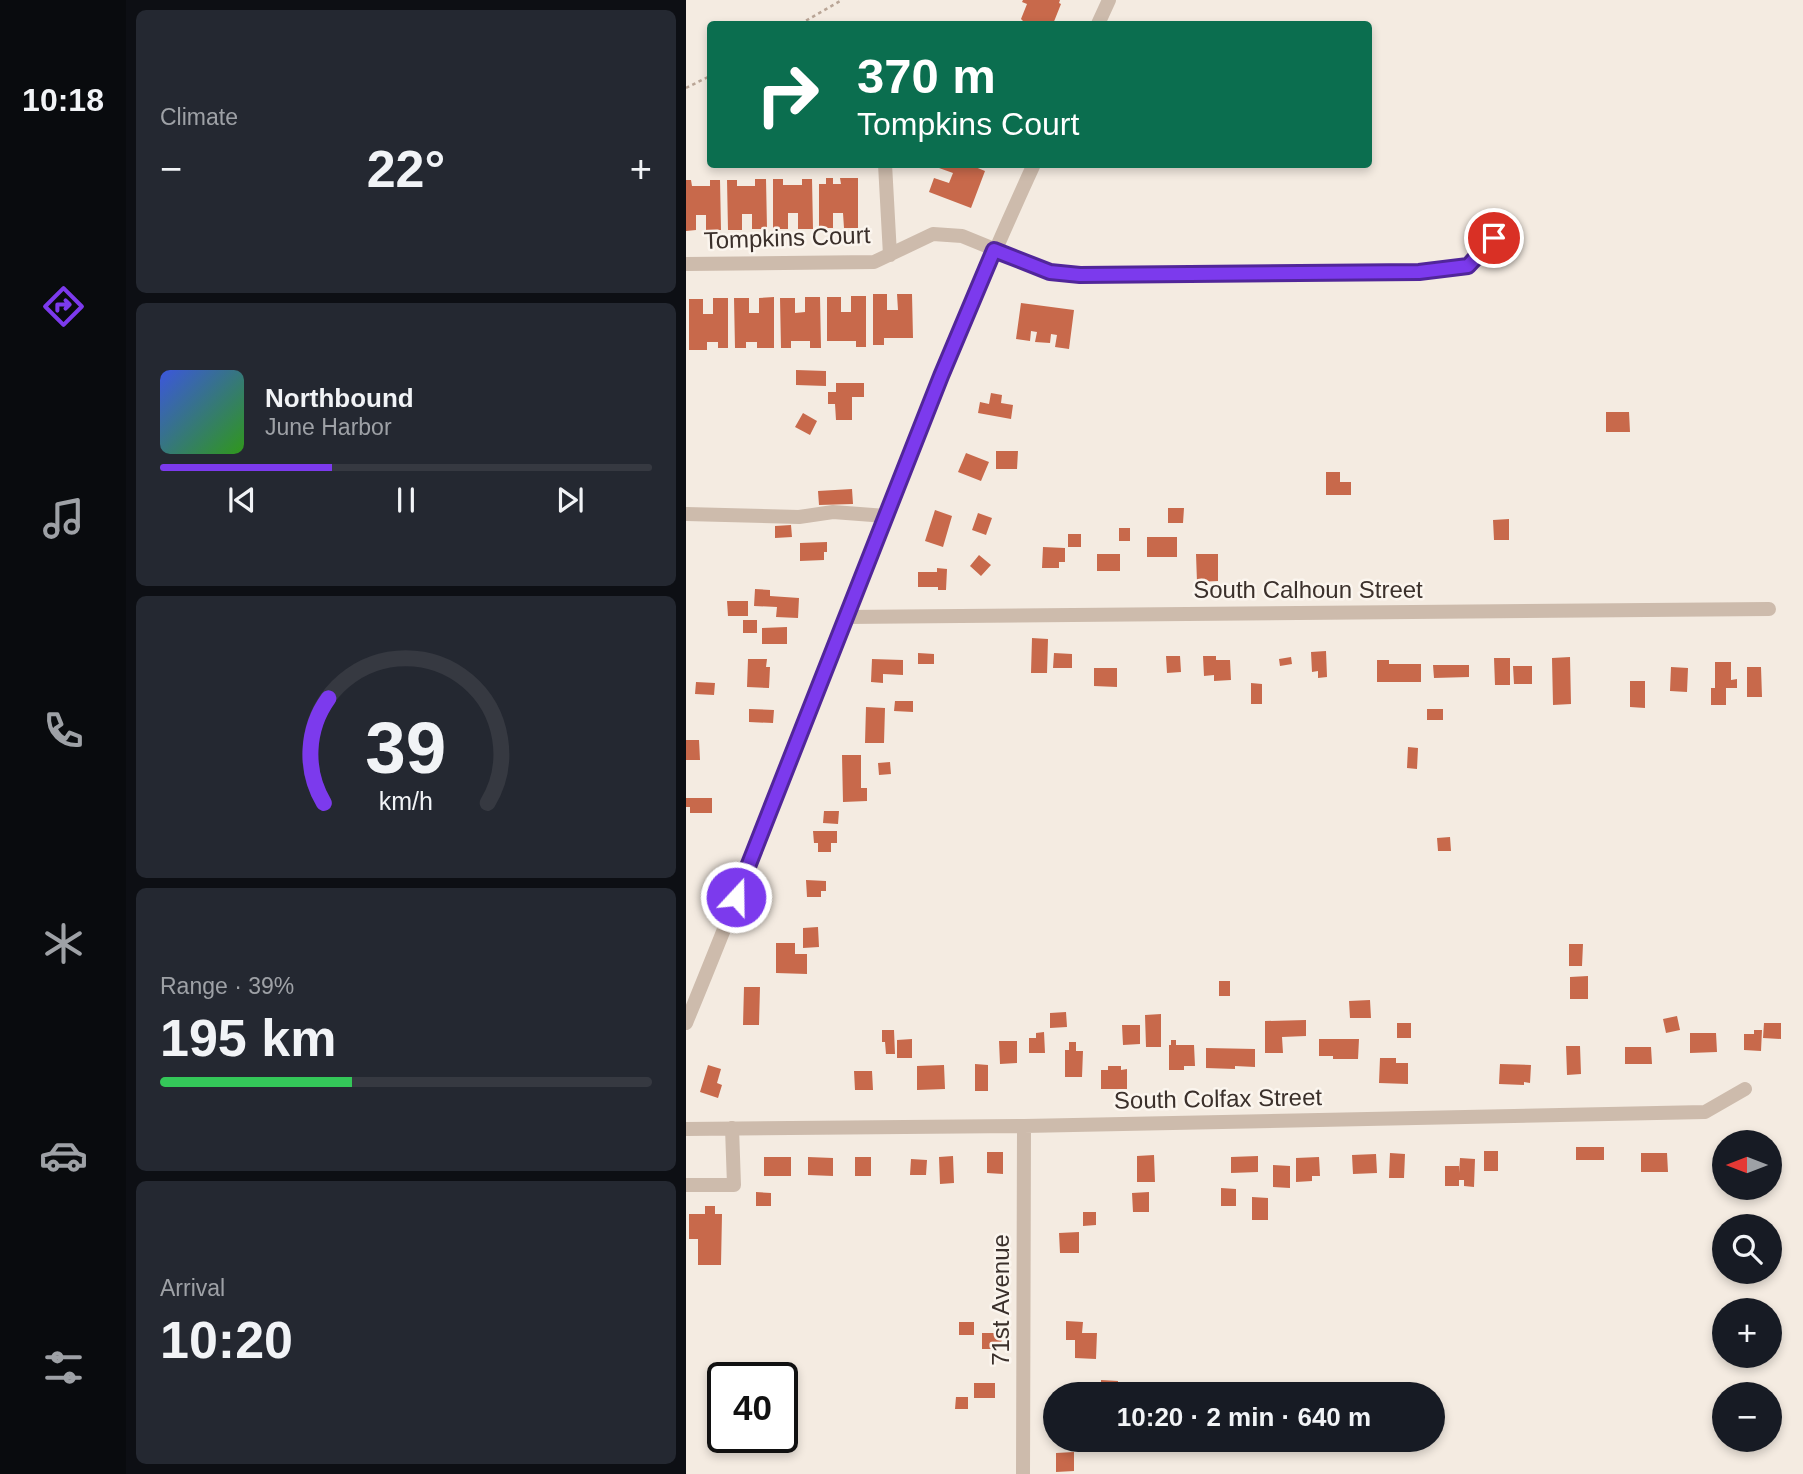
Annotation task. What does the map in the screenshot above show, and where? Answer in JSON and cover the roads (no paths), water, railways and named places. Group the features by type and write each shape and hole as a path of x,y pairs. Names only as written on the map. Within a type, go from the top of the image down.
{"street":[{"path":"1099,21 1109,0"},
{"path":"885,168 890,255"},
{"path":"686,1024 691,1001 941,376 1032,168"},
{"name":"Tompkins Court","path":"686,264 874,262 933,234 962,236 1050,272 1080,275 1419,272 1468,266 1494,238"},
{"path":"686,514 799,517 833,512 886,516"},
{"name":"South Calhoun Street","path":"846,617 1769,609"},
{"name":"South Colfax Street","path":"686,1129 1024,1126 1705,1112 1745,1089"},
{"name":"71st Avenue","path":"1023,1474 1024,1126"},
{"path":"686,1185 734,1185 732,1128"}]}
